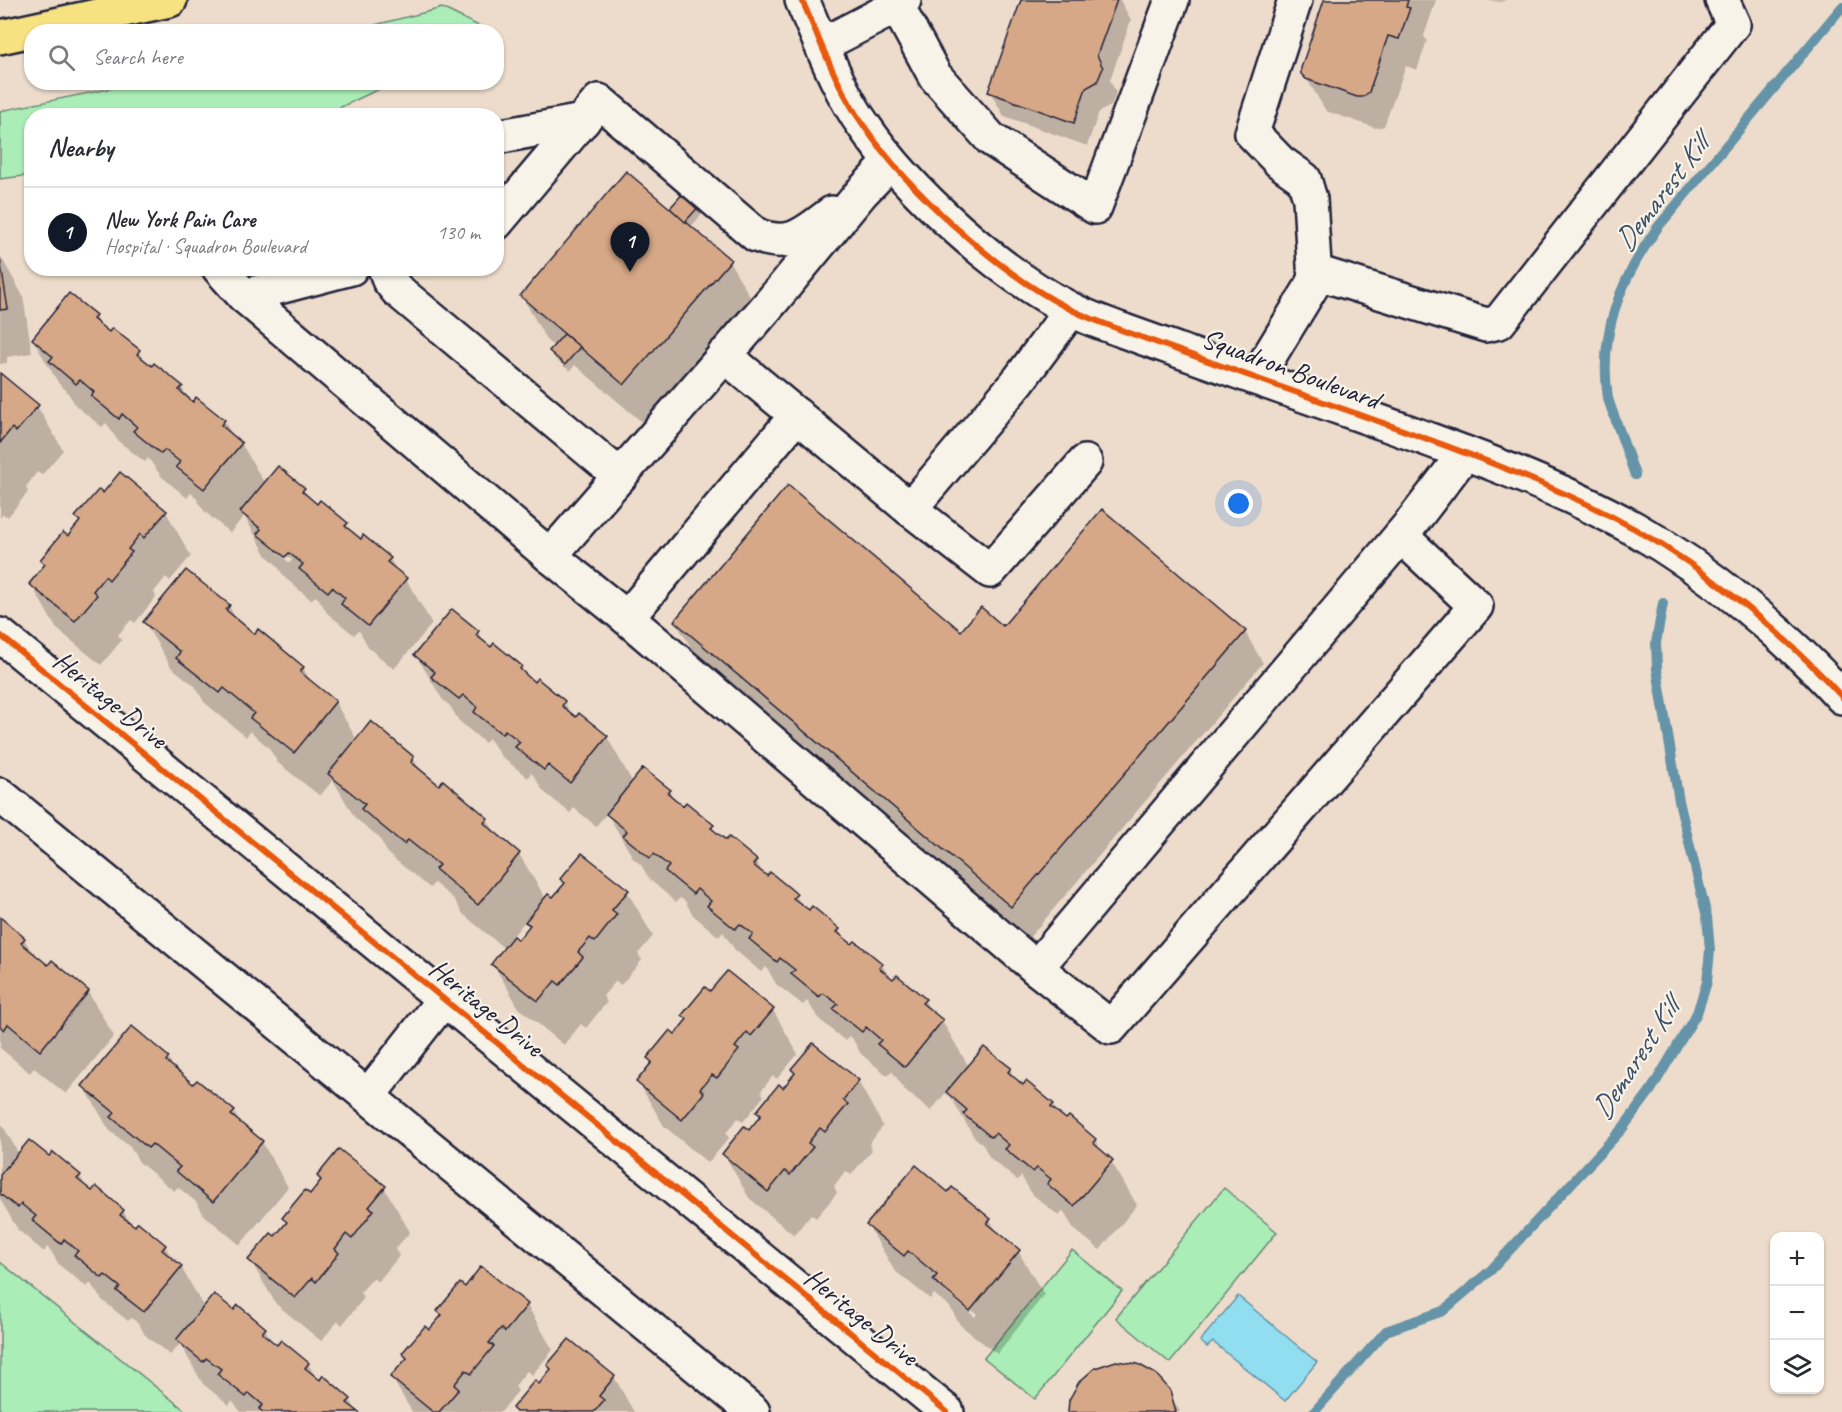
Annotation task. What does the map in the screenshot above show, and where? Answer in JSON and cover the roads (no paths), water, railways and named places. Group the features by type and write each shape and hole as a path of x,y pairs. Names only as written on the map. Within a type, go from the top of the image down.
{"main road":[{"path":"60,24 170,0"},
{"path":"0,37 24,32"}],"street":[{"name":"Squadron Boulevard","path":"802,0 863,125 891,162 960,230 999,264 1035,289 1071,310 1124,331 1465,453 1578,500 1636,530 1687,562 1788,642 1842,696"},
{"path":"822,45 901,3 935,76 991,139 1095,207 1172,0"},
{"path":"1295,0 1252,133 1281,162 1304,179 1310,199 1315,281"},
{"path":"1256,378 1315,281 1325,275 1486,325 1499,322 1733,24 1722,0"},
{"path":"591,111 756,235 772,241 787,241 804,234 862,192"},
{"path":"504,135 591,111"},
{"path":"504,214 591,111"},
{"path":"550,556 773,300 862,192 891,162"},
{"path":"226,276 244,296 550,556 627,618 1036,968 1111,1027 1476,606 1401,536"},
{"path":"244,296 320,276"},
{"path":"388,276 397,290 620,476"},
{"path":"910,508 1019,380 1071,310"},
{"path":"724,355 990,571 1085,462"},
{"path":"627,618 797,415"},
{"path":"1036,968 1401,536 1465,453"},
{"name":"Heritage Drive","path":"0,635 946,1412"},
{"path":"0,795 753,1412"},
{"path":"368,1096 444,999"}],"water":[{"path":"1238,1296 1317,1362 1285,1401 1213,1342 1207,1347 1200,1341"}],"waterway":[{"name":"Demarest Kill","path":"1635,475 1608,398 1606,374 1606,351 1610,329 1623,287 1633,266 1658,227 1842,7"},
{"name":"Demarest Kill","path":"1314,1412 1386,1331 1443,1311 1491,1270 1622,1129 1651,1090 1697,1013 1707,982 1710,950 1707,917 1679,801 1657,669 1656,643 1663,603"}],"place":[{"name":"New York Pain Care","path":"630,272"}]}
